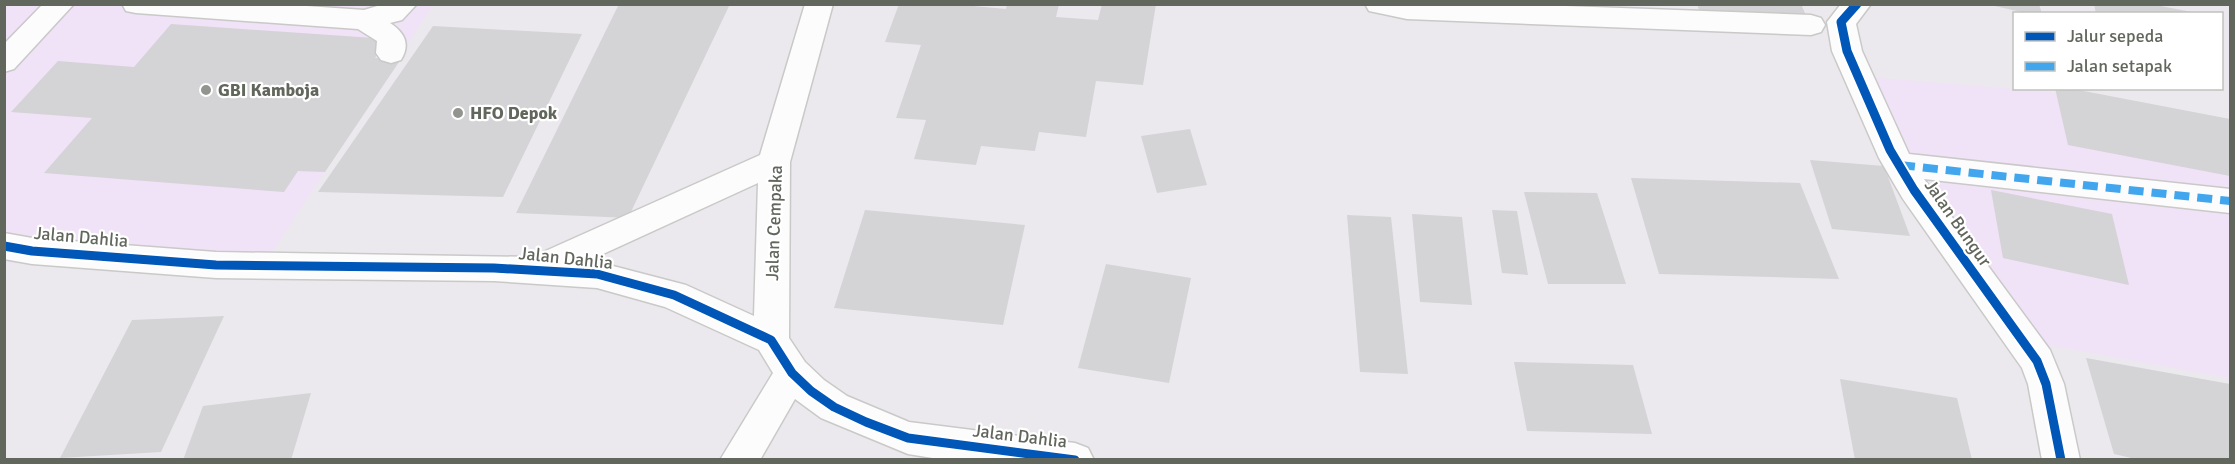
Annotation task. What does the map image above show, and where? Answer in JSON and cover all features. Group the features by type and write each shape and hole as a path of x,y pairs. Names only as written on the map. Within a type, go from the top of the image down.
{"street":[{"path":"4,62 60,4"},
{"path":"148,5 364,21 392,13 403,4"},
{"name":"Jalan Cempaka","path":"771,340 774,162 819,4"},
{"path":"1379,4 1407,10 1810,25"},
{"name":"Jalan Bungur","path":"1857,4 1841,22 1846,51 1890,150 1914,190 2037,361 2046,384 2061,459"},
{"path":"364,21 391,38 391,53"},
{"path":"538,269 774,162"},
{"path":"1900,165 2230,201"},
{"name":"Jalan Dahlia","path":"4,246 32,251 216,265 538,269 597,274 674,295 771,340 792,373 811,392 906,449 1075,459"},
{"path":"739,459 792,373"}],"shaded area":[{"path":"4,5 433,5 254,280 5,263"},
{"path":"1854,76 2049,92 2230,128 2230,378 2037,343 1902,180"}],"building":[{"path":"619,4 730,4 628,218 516,213"},
{"path":"899,4 951,4 1006,9 1007,4 1059,4 1056,17 1098,20 1102,4 1156,4 1143,85 1096,81 1086,137 1039,132 1035,151 981,146 976,165 914,159 926,120 896,118 921,45 885,42"},
{"path":"1697,4 1801,4 1808,20 1701,16"},
{"path":"1986,4 2039,4 2041,12 2021,12"},
{"path":"2094,4 2150,4 2192,12 2096,12"},
{"name":"GBI Kamboja","path":"171,24 388,39 375,58 401,59 325,172 298,171 284,192 44,173 92,118 11,112 58,61 134,67"},
{"name":"HFO Depok","path":"433,26 582,34 503,197 318,192"},
{"path":"2055,90 2078,90 2230,119 2230,176 2068,145"},
{"path":"1190,129 1207,185 1157,193 1141,136"},
{"path":"1810,160 1884,166 1910,236 1832,229"},
{"path":"1631,178 1800,183 1839,279 1659,274"},
{"path":"1991,190 2112,214 2129,285 2003,258"},
{"path":"1524,192 1597,193 1626,284 1548,284"},
{"path":"865,210 1025,225 1003,325 834,308"},
{"path":"1492,210 1517,211 1528,275 1502,273"},
{"path":"1412,214 1462,217 1472,305 1420,302"},
{"path":"1347,215 1391,217 1408,374 1360,372"},
{"path":"1106,264 1191,278 1169,383 1078,368"},
{"path":"224,316 161,452 60,458 132,320"},
{"path":"2086,358 2230,384 2230,460 2140,460 2114,454"},
{"path":"1514,362 1633,365 1652,434 1527,431"},
{"path":"1840,379 1957,398 1972,460 1855,460"},
{"path":"311,393 291,460 183,460 203,406"}],"marked path":[{"path":"1900,165 2230,201"}],"cycle path":[{"path":"1857,4 1841,22 1847,51 1890,150 1914,190 2037,361 2046,384 2061,460"},
{"path":"4,246 32,251 216,265 494,268 597,274 674,295 771,340 792,373 811,391 834,407 866,422 908,438 1075,460"}],"place":[{"name":"GBI Kamboja","path":"206,90"},
{"name":"HFO Depok","path":"458,113"}]}
